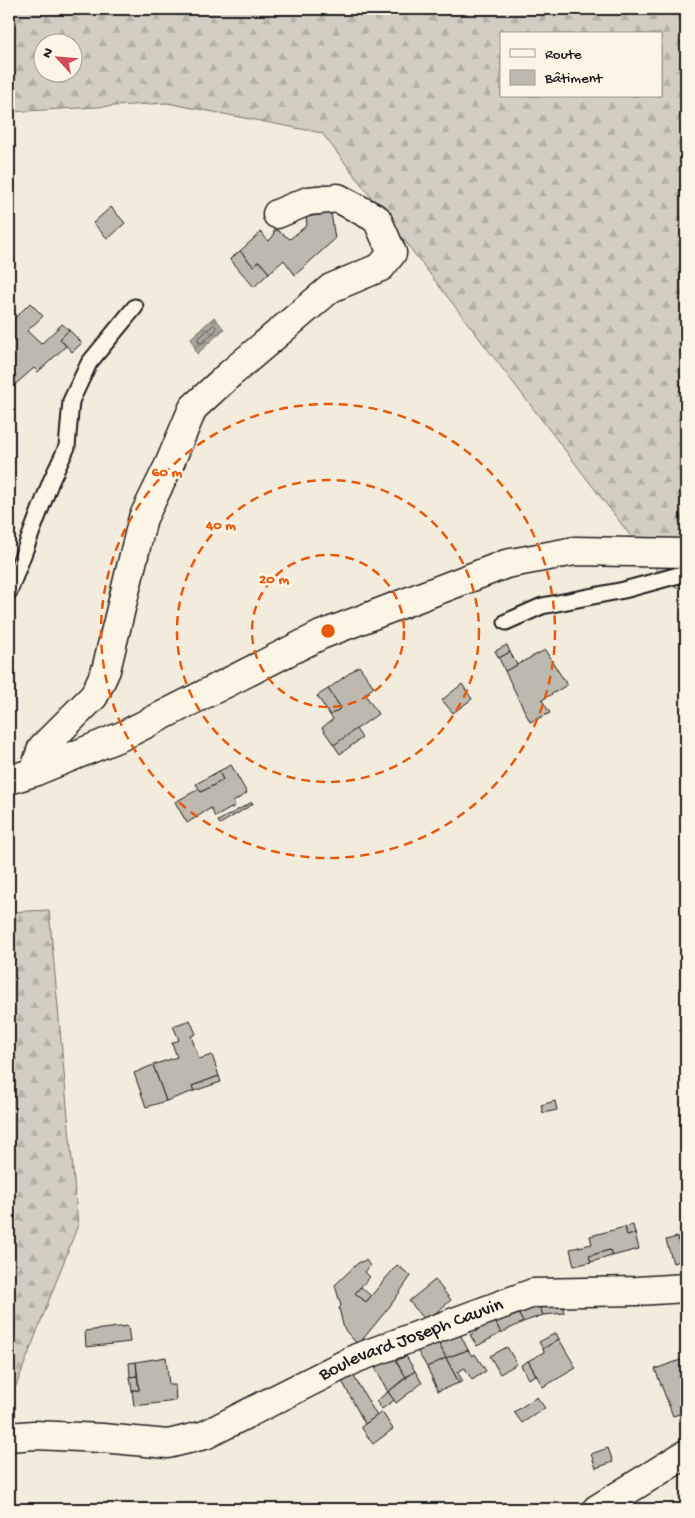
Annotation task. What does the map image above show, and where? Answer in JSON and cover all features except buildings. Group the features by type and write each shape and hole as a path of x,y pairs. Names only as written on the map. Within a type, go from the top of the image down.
{"street":[{"path":"21,776 42,748 94,696 106,670 143,518 169,465 193,408 331,288 381,267 392,253 377,218 338,198 308,201 278,214"},
{"path":"21,776 122,736 321,635 506,564 575,551 686,553"},
{"name":"Boulevard Joseph Cauvin","path":"9,1437 34,1435 102,1438 168,1444 205,1435 357,1358 533,1293 686,1288"},
{"path":"596,1509 686,1454"}],"lane":[{"path":"9,592 51,481 67,447 70,401 89,363 135,307"},
{"path":"506,622 542,606 624,590 686,573"}],"green space":[{"path":"9,9 686,9 686,589 669,586 322,133 167,103 9,112"},
{"path":"49,910 78,1225 16,1386 9,1389 9,912"}],"water":[{"path":"214,317 224,329 197,354 191,338"}]}
